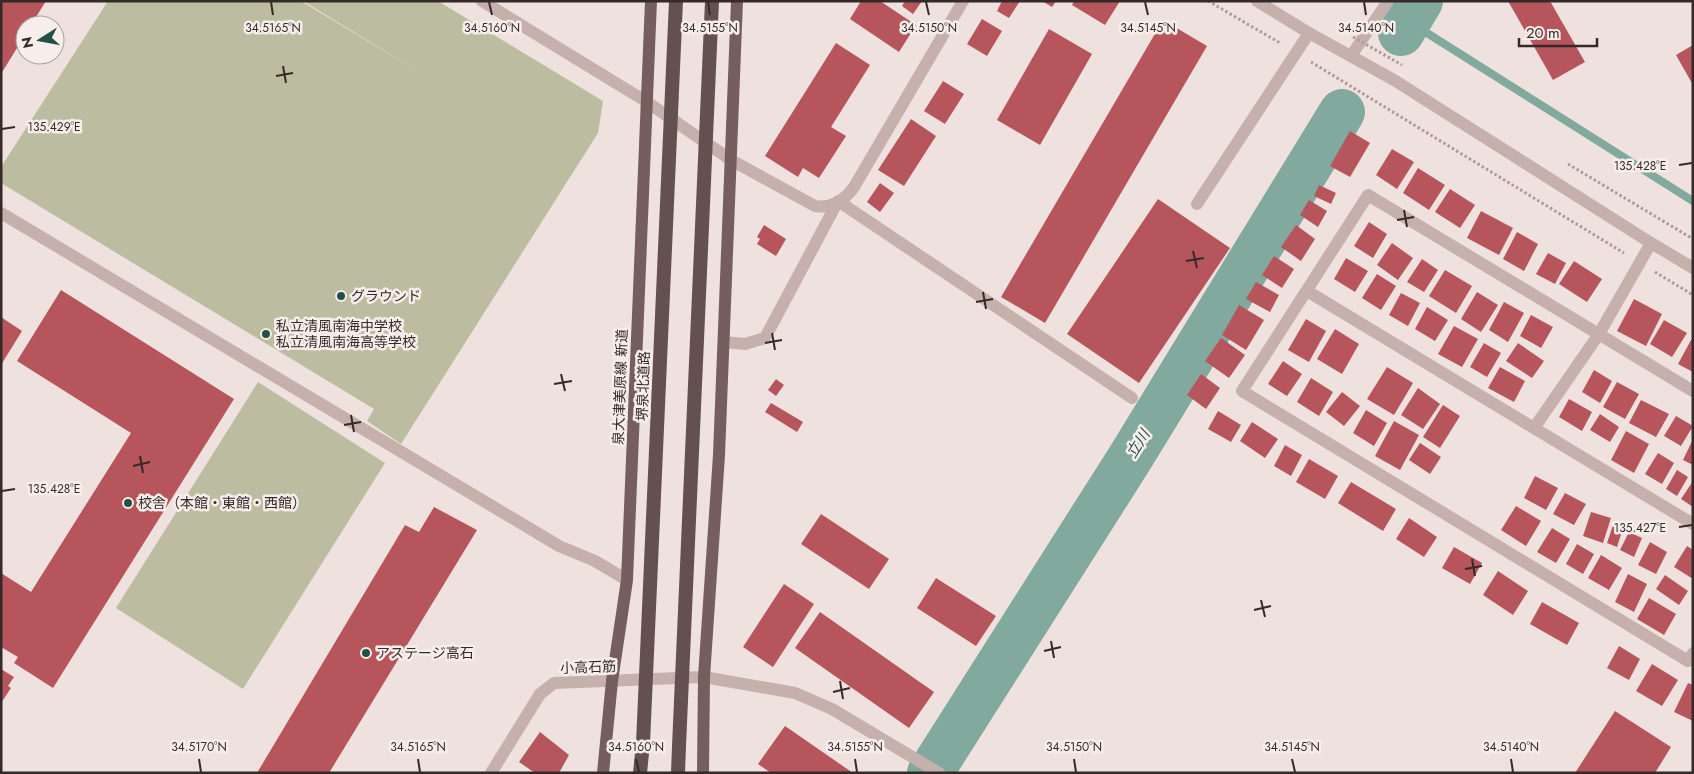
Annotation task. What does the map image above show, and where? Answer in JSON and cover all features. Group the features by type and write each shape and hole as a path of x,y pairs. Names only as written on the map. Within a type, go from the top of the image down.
{"highway":[{"name":"堺泉北道路","path":"641,773 676,1"},
{"path":"678,773 712,1"}],"main road":[{"name":"泉大津美原線 新道","path":"603,773 612,681 627,580 651,1"},
{"path":"703,773 704,677 719,456 737,1"}],"street":[{"path":"482,1 647,102 731,160 815,206 826,208 848,196 854,187 962,1"},
{"path":"1257,1 1394,80 1693,268"},
{"path":"1355,57 1388,1"},
{"path":"1197,204 1310,33"},
{"path":"1693,391 1368,195 1242,391 1688,661 1693,653"},
{"path":"724,342 745,344 765,338 838,201"},
{"path":"838,201 1132,398"},
{"path":"1,213 559,546 595,561 627,580"},
{"path":"1534,428 1599,334 1651,243"},
{"path":"1306,290 1693,524"},
{"name":"小高石筋","path":"491,773 540,694 554,683 704,677 795,693 832,709 939,773"}],"path":[{"path":"1208,1 1335,76 1693,295"},
{"path":"1353,37 1402,65"}],"green space":[{"name":"グラウンド","path":"108,1 301,1 424,75 303,1 438,1 603,101 598,133 401,444 367,421 374,409 1,183 1,167"},
{"path":"258,382 385,463 243,689 116,608"}],"building":[{"path":"1,1 46,1 37,15 15,15 15,51 1,74"},
{"path":"861,1 880,1 916,25 899,52 850,19"},
{"path":"905,1 922,1 913,14 902,6"},
{"path":"1002,1 1020,1 1009,18 997,11"},
{"path":"1042,1 1056,1 1052,7"},
{"path":"1074,1 1120,1 1105,25 1072,5"},
{"path":"1508,1 1550,1 1585,62 1553,80"},
{"path":"982,19 1002,31 987,56 967,44"},
{"path":"1163,20 1207,46 1045,323 1001,297"},
{"path":"1049,29 1092,54 1040,145 997,120"},
{"path":"836,43 870,65 831,127 846,136 819,178 803,168 798,177 765,156"},
{"path":"1693,45 1693,85 1676,55"},
{"path":"943,81 964,94 945,124 924,111"},
{"path":"911,119 936,136 904,186 878,170"},
{"path":"1350,131 1370,143 1350,177 1330,166"},
{"path":"1392,149 1414,162 1397,189 1376,175"},
{"path":"1418,168 1445,185 1429,210 1403,193"},
{"path":"880,183 894,193 880,212 867,202"},
{"path":"1319,185 1336,193 1331,204 1314,196"},
{"path":"1450,189 1475,205 1460,228 1435,212"},
{"path":"1158,199 1230,248 1139,383 1067,334"},
{"path":"1309,200 1327,211 1318,227 1300,215"},
{"path":"1481,211 1513,228 1499,255 1467,238"},
{"path":"1369,222 1387,234 1373,258 1354,246"},
{"path":"764,225 786,239 776,256 757,244 760,239 757,237"},
{"path":"1296,225 1315,239 1301,261 1281,247"},
{"path":"1517,232 1538,244 1524,271 1503,259"},
{"path":"1392,243 1413,258 1398,280 1377,265"},
{"path":"1548,253 1566,263 1555,284 1536,274"},
{"path":"1274,256 1294,269 1282,288 1262,275"},
{"path":"1346,258 1368,271 1355,292 1334,279"},
{"path":"1422,259 1438,270 1424,292 1407,282"},
{"path":"1574,261 1602,279 1587,302 1559,284"},
{"path":"1445,270 1472,286 1456,313 1429,296"},
{"path":"1377,274 1396,286 1381,310 1362,298"},
{"path":"1256,282 1279,295 1270,312 1246,299"},
{"name":"校舎（本館・東館・西館）","path":"61,290 234,399 53,688 14,663 18,657 1,647 1,573 31,592 131,433 17,361"},
{"path":"1477,292 1498,305 1481,332 1461,319"},
{"path":"1401,293 1420,303 1408,326 1389,315"},
{"path":"1634,299 1662,314 1646,346 1617,331"},
{"path":"1504,302 1524,313 1508,342 1489,330"},
{"path":"1239,305 1264,320 1246,350 1222,335"},
{"path":"1427,307 1448,320 1435,341 1415,329"},
{"path":"1531,315 1553,327 1541,348 1520,336"},
{"path":"1,317 22,331 1,365"},
{"path":"1306,319 1326,331 1309,362 1288,350"},
{"path":"1664,320 1687,333 1672,357 1650,344"},
{"path":"1454,326 1478,339 1462,367 1438,354"},
{"path":"1335,329 1359,344 1342,374 1317,359"},
{"path":"1221,338 1245,355 1229,378 1205,361"},
{"path":"1691,340 1693,340 1693,372 1678,364"},
{"path":"1484,343 1501,353 1487,377 1470,367"},
{"path":"1518,343 1544,361 1532,378 1506,361"},
{"path":"1283,361 1302,374 1287,396 1268,384"},
{"path":"1387,367 1413,383 1394,415 1367,399"},
{"path":"1500,367 1525,381 1514,402 1488,388"},
{"path":"1594,370 1612,381 1600,403 1582,392"},
{"path":"1201,374 1220,388 1206,409 1187,395"},
{"path":"1311,378 1333,392 1319,416 1297,402"},
{"path":"776,379 784,385 776,396 768,390"},
{"path":"1617,382 1639,394 1625,419 1603,407"},
{"path":"1418,388 1440,404 1423,429 1401,415"},
{"path":"1342,392 1360,406 1344,426 1326,412"},
{"path":"1569,399 1592,412 1582,431 1559,417"},
{"path":"1641,400 1669,414 1656,437 1629,423"},
{"path":"771,403 803,422 797,432 765,412"},
{"path":"1443,405 1460,416 1440,448 1423,437"},
{"path":"1366,410 1387,423 1374,446 1353,433"},
{"path":"1218,411 1241,425 1231,442 1208,429"},
{"path":"1600,414 1619,427 1610,442 1590,430"},
{"path":"1676,416 1693,426 1681,446 1664,436"},
{"path":"1394,421 1419,435 1400,470 1375,456"},
{"path":"1252,422 1278,439 1265,458 1240,441"},
{"path":"1626,431 1649,444 1634,473 1611,460"},
{"path":"1693,439 1693,465 1683,460"},
{"path":"1420,443 1441,457 1430,474 1409,460"},
{"path":"1285,445 1302,455 1291,476 1274,466"},
{"path":"1658,453 1674,463 1662,484 1645,474"},
{"path":"1309,459 1338,476 1325,499 1296,482"},
{"path":"1677,470 1688,477 1677,496 1666,489"},
{"path":"1535,476 1558,488 1546,510 1524,498"},
{"path":"1693,481 1693,507 1681,499"},
{"path":"1351,482 1396,509 1383,531 1338,503"},
{"path":"1565,493 1586,504 1574,525 1553,514"},
{"path":"1516,506 1541,521 1526,546 1501,530"},
{"name":"アステージ高石","path":"434,507 477,530 329,773 257,773 405,525 419,532"},
{"path":"1591,512 1611,518 1603,543 1583,536"},
{"path":"821,514 889,559 869,589 801,544"},
{"path":"1409,518 1437,537 1424,557 1396,539"},
{"path":"1613,525 1623,528 1617,547 1607,543"},
{"path":"1552,528 1570,539 1556,563 1537,552"},
{"path":"1629,532 1642,538 1634,557 1620,550"},
{"path":"1650,542 1667,552 1656,574 1638,565"},
{"path":"1577,544 1594,554 1583,574 1566,564"},
{"path":"1687,546 1693,550 1693,579 1674,567"},
{"path":"1454,547 1482,563 1470,584 1442,568"},
{"path":"1601,555 1622,568 1609,590 1588,578"},
{"path":"1498,571 1528,591 1513,615 1483,595"},
{"path":"1628,574 1647,584 1634,612 1615,602"},
{"path":"1665,575 1688,591 1679,605 1656,589"},
{"path":"936,578 996,616 976,646 917,608"},
{"path":"784,584 814,604 773,667 743,647"},
{"path":"1649,598 1676,614 1664,635 1637,619"},
{"path":"1542,602 1579,623 1567,645 1530,624"},
{"path":"820,612 934,692 909,728 795,648"},
{"path":"1619,646 1640,659 1629,680 1607,668"},
{"path":"1652,664 1678,680 1662,706 1636,691"},
{"path":"1,669 14,677 8,686 11,688 1,703"},
{"path":"1688,683 1693,685 1693,721 1674,712"},
{"path":"1615,711 1671,747 1655,773 1575,773"},
{"path":"785,726 853,773 771,773 758,764"},
{"path":"540,732 569,755 559,773 535,773 519,762"}],"waterway":[{"name":"立川","path":"1401,33 1420,1"},
{"path":"1408,21 1693,201"},
{"name":"立川","path":"930,773 1130,458 1342,112"}],"place":[{"name":"グラウンド","path":"341,296"},
{"name":"私立清風南海中学校 私立清風南海高等学校","path":"266,334"},
{"name":"校舎（本館・東館・西館）","path":"128,503"},
{"name":"アステージ高石","path":"366,653"}]}
